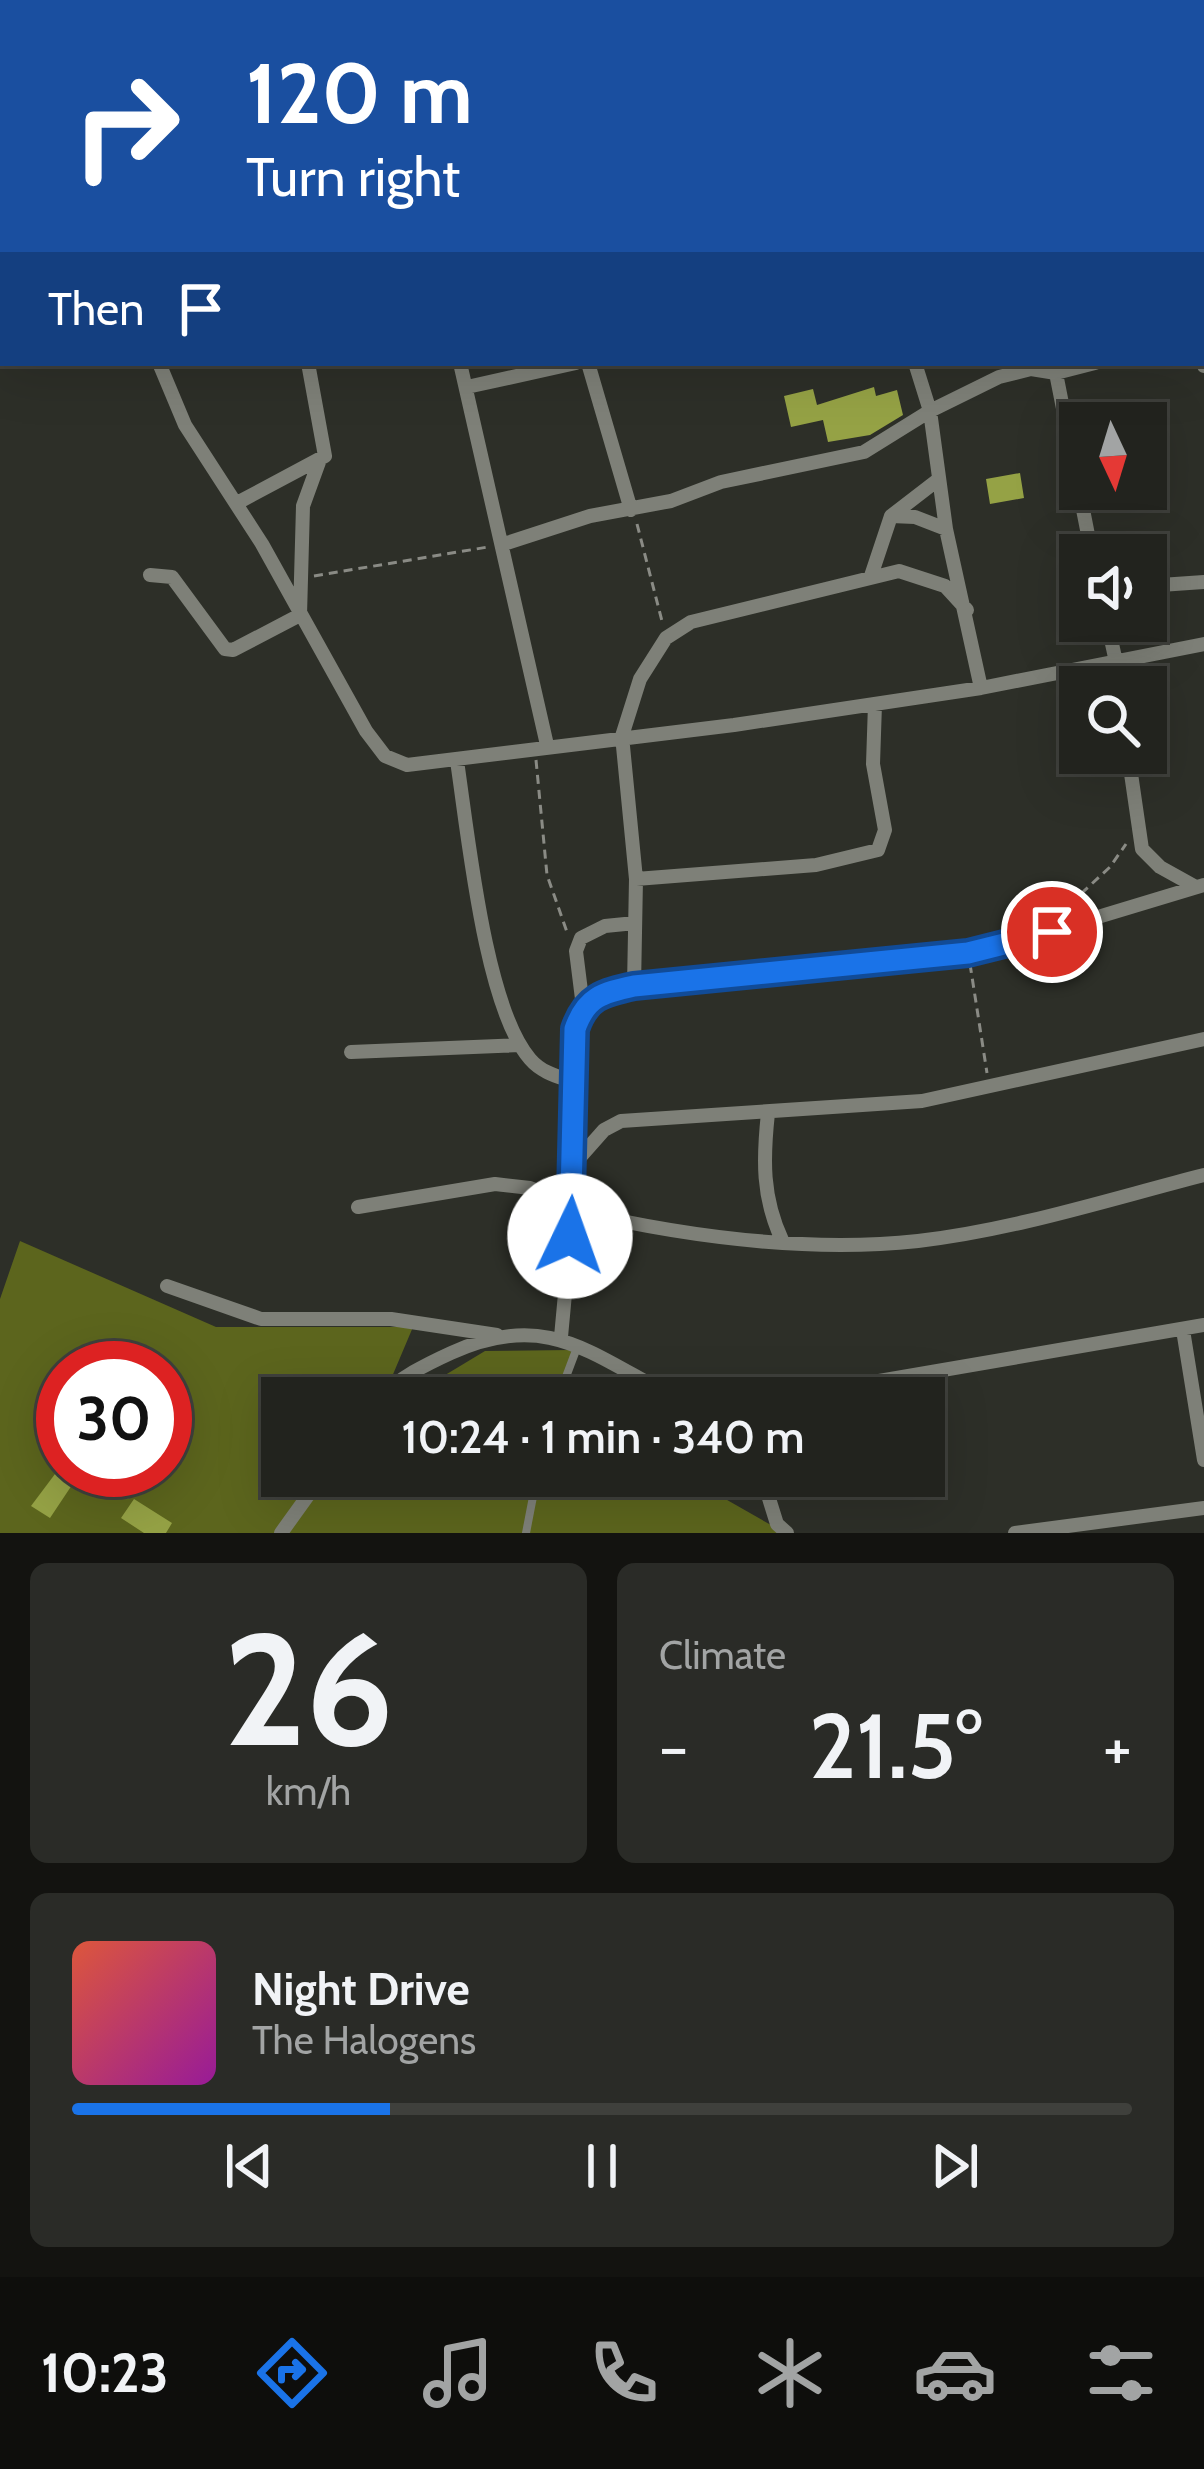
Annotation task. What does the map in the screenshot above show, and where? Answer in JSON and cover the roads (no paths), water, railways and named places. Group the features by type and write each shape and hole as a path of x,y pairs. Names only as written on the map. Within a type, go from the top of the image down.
{"street":[{"path":"160,366 185,425 237,503 385,756 407,765 981,688 1204,644"},
{"path":"300,615 303,506 326,448 309,366"},
{"path":"461,366 504,544 542,746"},
{"path":"467,387 562,366"},
{"path":"589,366 637,509"},
{"path":"915,366 930,411 946,529 981,688"},
{"path":"504,544 721,482 864,452 1016,367 1055,368 1088,534"},
{"path":"237,503 319,462"},
{"path":"871,576 891,516 939,479"},
{"path":"891,516 915,517 946,529"},
{"path":"634,986 636,879 622,736 640,679 666,638 691,622 899,571 926,576 945,586 967,610"},
{"path":"150,574 172,577 225,649 233,650 300,615"},
{"path":"1167,585 1204,582"},
{"path":"1109,642 1112,666"},
{"path":"636,879 758,872 871,855 882,844 885,830 873,764 874,704"},
{"path":"457,761 490,963 520,1045 539,1068 571,1081"},
{"path":"1130,774 1136,826 1148,859 1200,886"},
{"path":"583,1007 593,998 634,986 968,953 1200,886"},
{"path":"561,1337 572,1207 571,1081 575,1029 583,1007 576,951 581,938 592,932 635,923"},
{"path":"573,1166 604,1130 621,1121 922,1101 1204,1039"},
{"path":"351,1052 520,1045"},
{"path":"768,1113 764,1179 771,1216 782,1240"},
{"path":"358,1208 495,1184 530,1188 572,1207 652,1229 848,1244 961,1235 1204,1175"},
{"path":"167,1286 261,1319 391,1319 497,1334 561,1337 636,1377"},
{"path":"905,1377 1204,1325"},
{"path":"1184,1330 1204,1460"},
{"path":"407,1377 497,1334"},
{"path":"281,1533 307,1497"},
{"path":"769,1497 777,1524 787,1533"},
{"path":"1015,1533 1204,1508"}],"lane":[{"path":"566,1377 578,1346"},
{"path":"526,1533 533,1497"}]}
